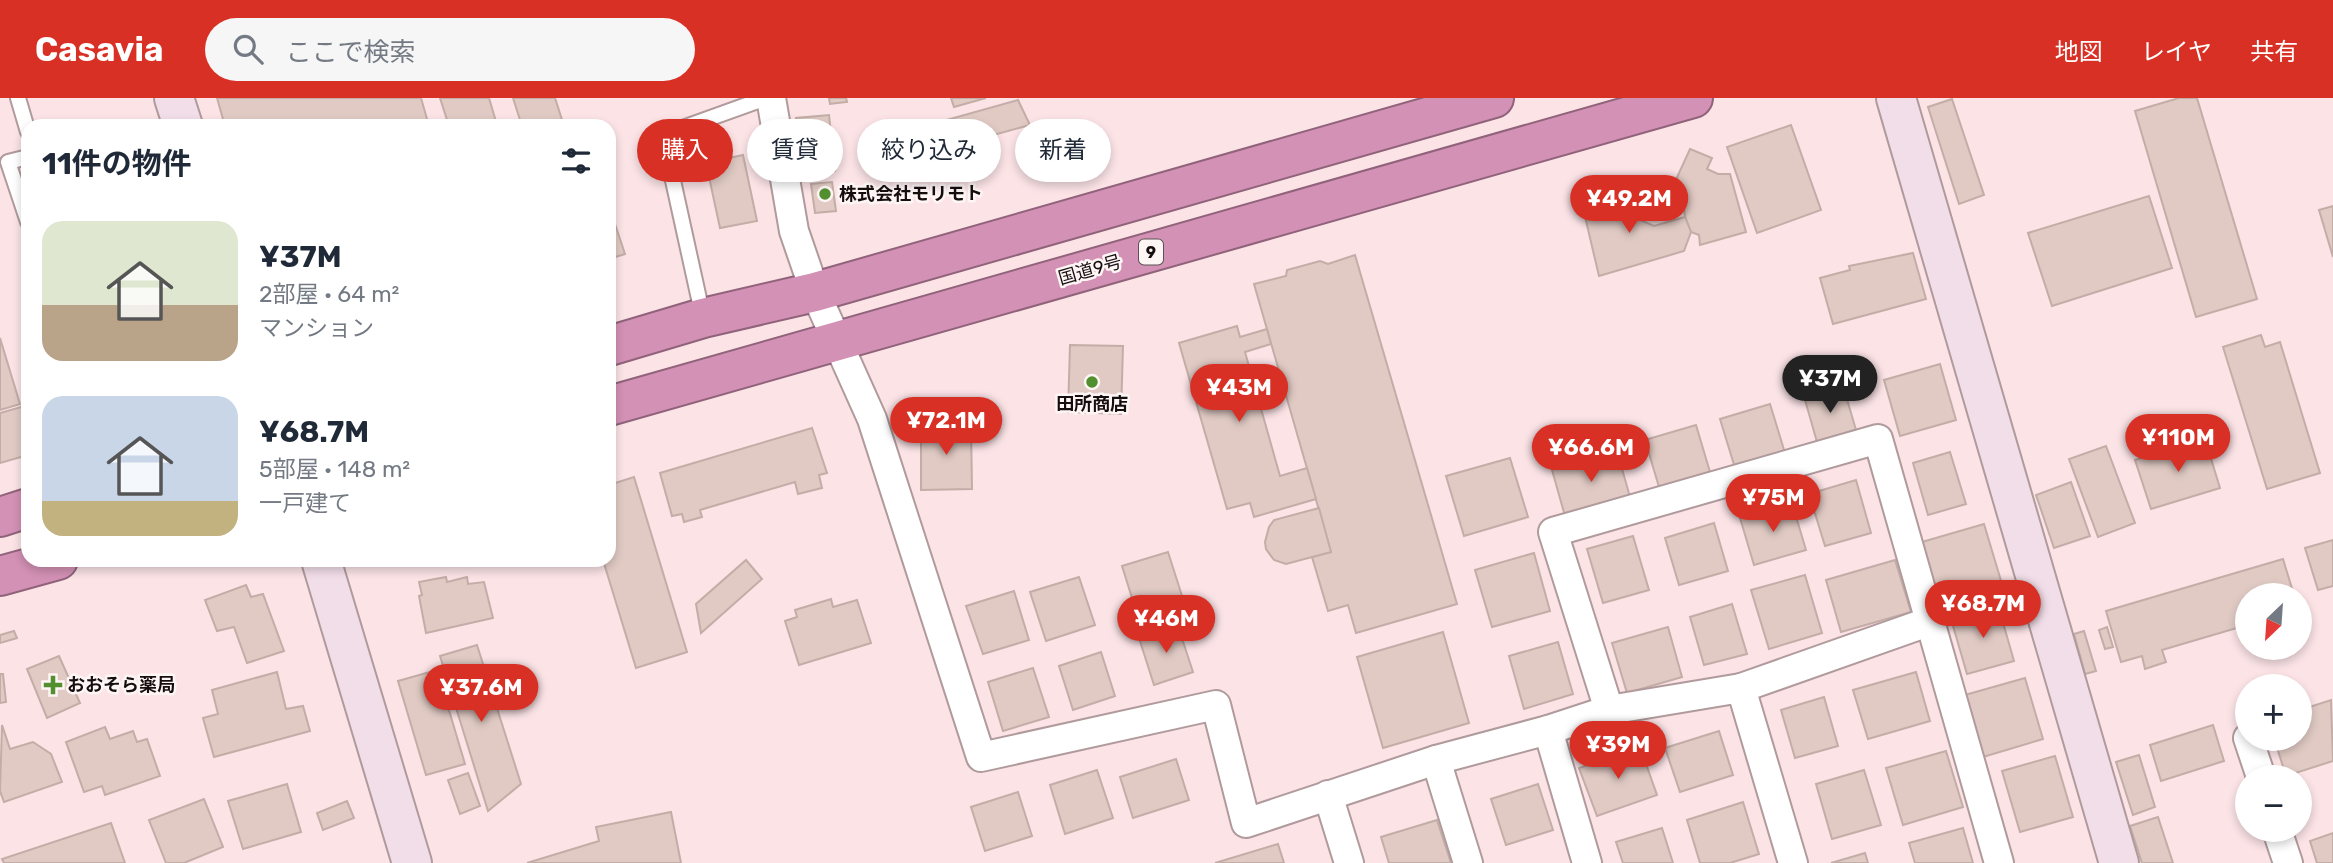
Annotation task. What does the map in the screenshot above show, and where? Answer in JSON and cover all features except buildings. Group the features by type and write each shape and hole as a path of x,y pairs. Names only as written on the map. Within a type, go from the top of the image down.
{"highway":[{"path":"616,344 704,318 815,292 1494,98"},
{"name":"国道9号","path":"616,404 1693,98"},
{"path":"0,517 21,510"},
{"path":"0,576 33,567"}],"street":[{"path":"174,98 181,119"},
{"path":"769,98 794,231 815,292 872,419 981,757 1216,705 1245,823 1436,760 1548,730 1609,710 1741,688 1927,622"},
{"path":"1896,98 2119,863"},
{"path":"1609,710 1553,532 1878,439 1927,622 1999,863"},
{"path":"323,567 412,863"},
{"path":"1741,688 1793,863"},
{"path":"1548,730 1587,863"},
{"path":"1436,760 1468,863"},
{"path":"1328,796 1349,863"},
{"path":"2281,842 2288,863"}],"lane":[{"path":"18,98 24,119"},
{"path":"704,318 663,135 769,98"},
{"path":"21,159 8,162 21,201"}],"place":[{"name":"株式会社モリモト","path":"825,194"},
{"name":"田所商店","path":"1092,382"},
{"name":"おおそら薬局","path":"53,685"}]}
